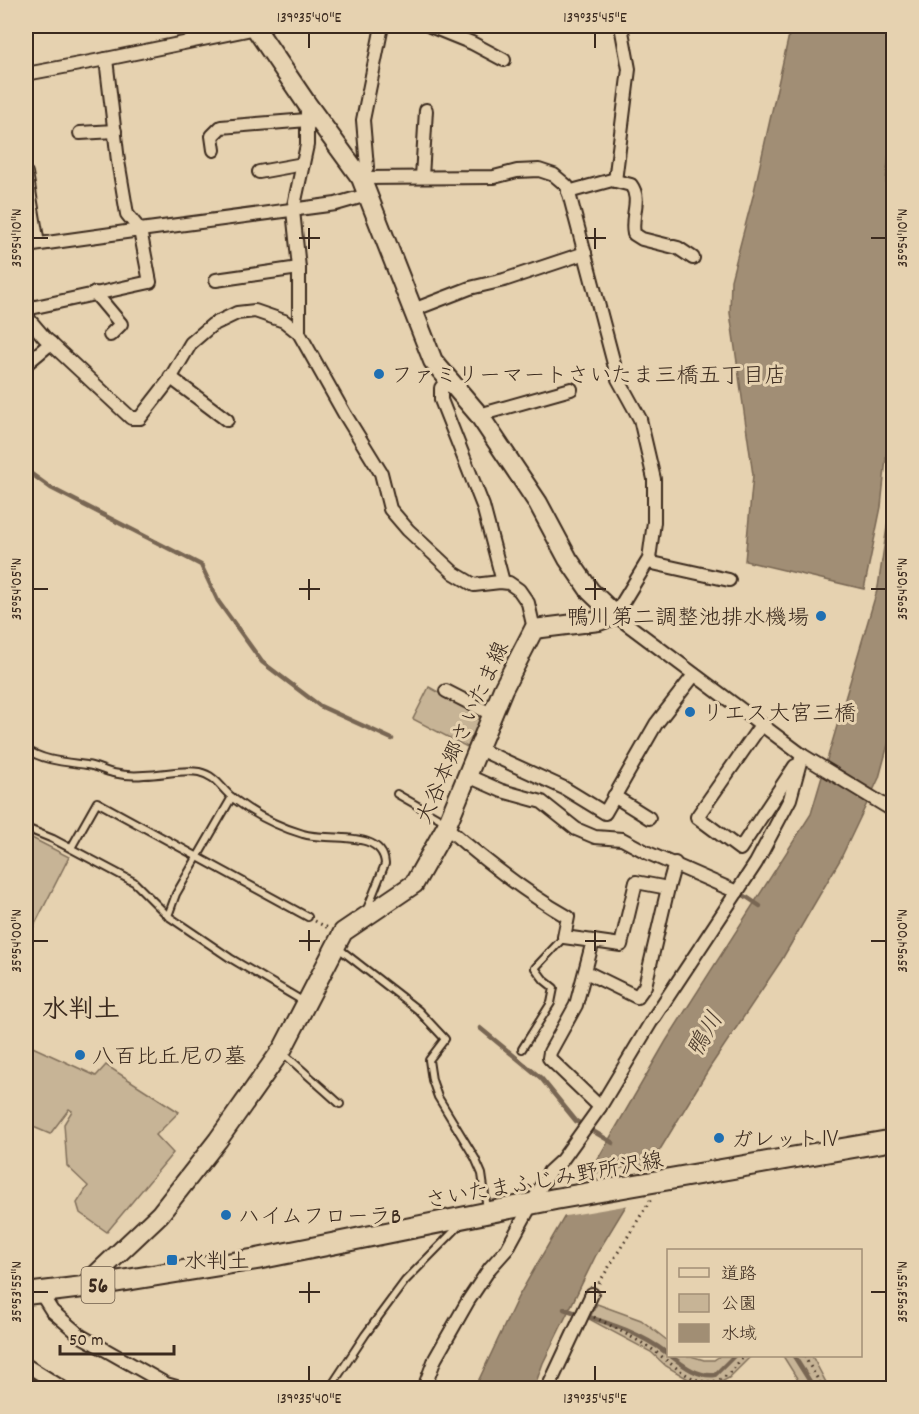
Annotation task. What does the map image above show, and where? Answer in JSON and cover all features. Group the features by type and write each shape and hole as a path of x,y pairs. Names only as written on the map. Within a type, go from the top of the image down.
{"main road":[{"path":"258,26 307,112 364,186 433,361 479,415 538,503 568,559 590,591 615,615"},
{"name":"大谷本郷さいたま線","path":"83,1287 160,1214 218,1140 281,1051 343,932 414,884 447,825 503,689 534,629 599,621 615,615"},
{"name":"さいたまふじみ野所沢線","path":"28,1294 257,1259 555,1199 894,1140"}],"street":[{"path":"26,74 258,26"},
{"path":"364,186 367,167 363,120 382,26"},
{"path":"430,26 472,43 504,60"},
{"path":"615,181 629,69 621,26"},
{"path":"26,309 150,282 140,230 127,214 106,59"},
{"path":"422,177 426,110"},
{"path":"214,150 212,136 222,127 307,112 307,145 293,210 299,268 299,333"},
{"path":"80,133 115,130"},
{"path":"258,172 303,164"},
{"path":"26,173 32,245 336,204 364,186 422,177 494,177 518,171 539,170 554,175 567,186 618,379 640,419 654,479 654,522 648,562 615,615 805,757 891,809"},
{"path":"568,192 615,181 632,185 637,201 632,227 634,234 642,239 678,248 693,258"},
{"path":"413,310 470,288 504,280 585,253"},
{"path":"216,280 299,268"},
{"path":"95,293 121,324 110,335"},
{"path":"26,316 130,418 140,418 191,343 212,325 237,313 255,311 284,321 299,333 344,413 381,472 390,509 408,531 454,573 474,585 503,582 519,590 528,603 534,629"},
{"path":"26,364 51,343"},
{"path":"170,377 227,420"},
{"path":"448,379 441,388 441,400 483,506 503,582"},
{"path":"479,415 571,388"},
{"path":"648,562 729,580"},
{"path":"479,749 564,788 605,813 656,724 694,675"},
{"path":"446,691 493,715"},
{"path":"761,725 696,817 705,824 740,849 805,757"},
{"path":"424,1389 435,1359 468,1300 490,1268 507,1250 549,1172 562,1160 600,1107 651,1022 756,863 790,799 805,757"},
{"path":"468,776 502,791 542,802 576,829 596,837 622,839 737,892"},
{"path":"614,796 649,818"},
{"path":"447,825 488,863 568,917 564,936 621,945 636,882 668,888"},
{"path":"586,972 637,997 645,986 675,863"},
{"path":"593,941 576,1005 550,1052 549,1058 600,1107"},
{"path":"28,1294 81,1336 166,1384 180,1389"},
{"path":"548,1389 592,1294"},
{"path":"26,1365 63,1389"}],"lane":[{"path":"26,749 31,753 65,764 89,765 113,773 144,775 200,772 218,780 232,797 291,831 311,837 352,837 366,841 379,848 384,856 385,864 363,919"},
{"path":"397,794 447,825"},
{"path":"168,916 176,894 232,797"},
{"path":"71,848 97,802 308,917"},
{"path":"26,828 71,848 134,882 168,916 230,958 306,1003"},
{"path":"522,1048 551,1003 554,988 535,968 564,936"},
{"path":"339,941 418,1010 445,1039 429,1060 432,1080 438,1097 475,1158 482,1174 488,1213"},
{"path":"281,1051 340,1104"},
{"path":"330,1389 364,1335 405,1281 468,1217"}],"path":[{"path":"308,917 339,941"},
{"path":"592,1294 662,1182"},
{"path":"584,1312 649,1348 681,1371 702,1382 718,1380 742,1357"},
{"path":"805,1357 823,1389"}],"green space":[{"path":"429,687 485,718 471,749 413,719"},
{"path":"26,835 69,857 30,934 26,932"},
{"path":"26,1044 96,1076 106,1065 179,1112 156,1135 173,1153 107,1232 80,1213 77,1203 88,1186 67,1166 64,1124 72,1111 69,1109 50,1134 26,1124"},
{"path":"597,1304 641,1320 667,1340 667,1357 714,1360 718,1357 750,1357 729,1378 716,1385 705,1386 693,1382 666,1366 651,1352 589,1319"},
{"path":"784,1357 813,1357 829,1388 803,1388"}],"water":[{"path":"791,26 893,26 894,103 886,181 893,264 893,390 881,507 864,589 745,561 753,475 730,313 731,280 753,196"},
{"name":"鴨川","path":"893,487 893,726 879,778 840,860 781,961 710,1067 596,1255 543,1363 534,1388 475,1388 518,1297 666,1041 811,814 878,587"}],"pier":[{"path":"655,1163 630,1205 560,1217 584,1176"}],"waterway":[{"path":"26,470 51,488 201,565 218,601 262,662 320,706 392,739"},
{"path":"742,894 760,906"},
{"path":"480,1028 541,1078 576,1121 613,1143"},
{"path":"564,1309 631,1332 667,1353"},
{"path":"672,1357 691,1370 709,1375 715,1375 733,1357"},
{"path":"795,1357 814,1388"}],"place":[{"name":"ファミリーマートさいたま三橋五丁目店","path":"379,374"},
{"name":"鴨川第二調整池排水機場","path":"821,616"},
{"name":"リエス大宮三橋","path":"690,712"},
{"name":"八百比丘尼の墓","path":"80,1055"},
{"name":"ガレットⅣ","path":"719,1138"},
{"name":"ハイムフローラB","path":"226,1215"},
{"name":"水判土","path":"172,1260"}],"district":[{"name":"水判土","path":"81,1008"}]}
